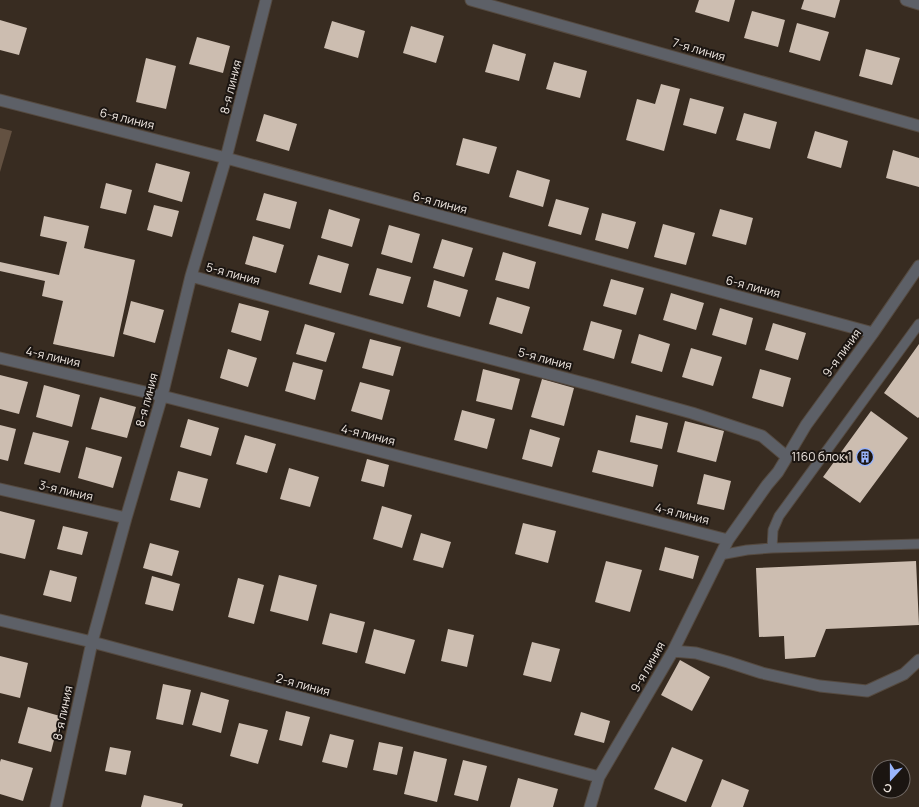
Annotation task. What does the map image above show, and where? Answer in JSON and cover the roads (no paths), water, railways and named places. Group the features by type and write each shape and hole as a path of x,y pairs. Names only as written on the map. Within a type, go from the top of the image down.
{"street":[{"name":"8-я линия","path":"56,807 92,642 126,518 162,396 192,276 226,158 266,0"},
{"name":"7-я линия","path":"471,0 919,126"},
{"path":"906,0 919,4"},
{"name":"6-я линия","path":"0,100 226,158 873,333"},
{"name":"9-я линия","path":"787,457 806,425 873,333 919,266"},
{"name":"5-я линия","path":"192,276 424,341 692,413 762,436 787,457"},
{"name":"4-я линия","path":"0,358 162,396 728,540"},
{"path":"728,540 778,472 787,457"},
{"name":"3-я линия","path":"0,489 126,518"},
{"name":"9-я линия","path":"590,807 599,777 673,651 728,540"},
{"name":"2-я линия","path":"0,620 92,642 599,777"},
{"path":"673,651 696,653 769,675 820,686 867,691 904,674 919,660"}],"lane":[{"path":"772,548 773,530 779,516 919,324"},
{"path":"720,556 747,550 772,548 919,544"}],"place":[{"name":"1160 блок 1","path":"865,457"}]}
